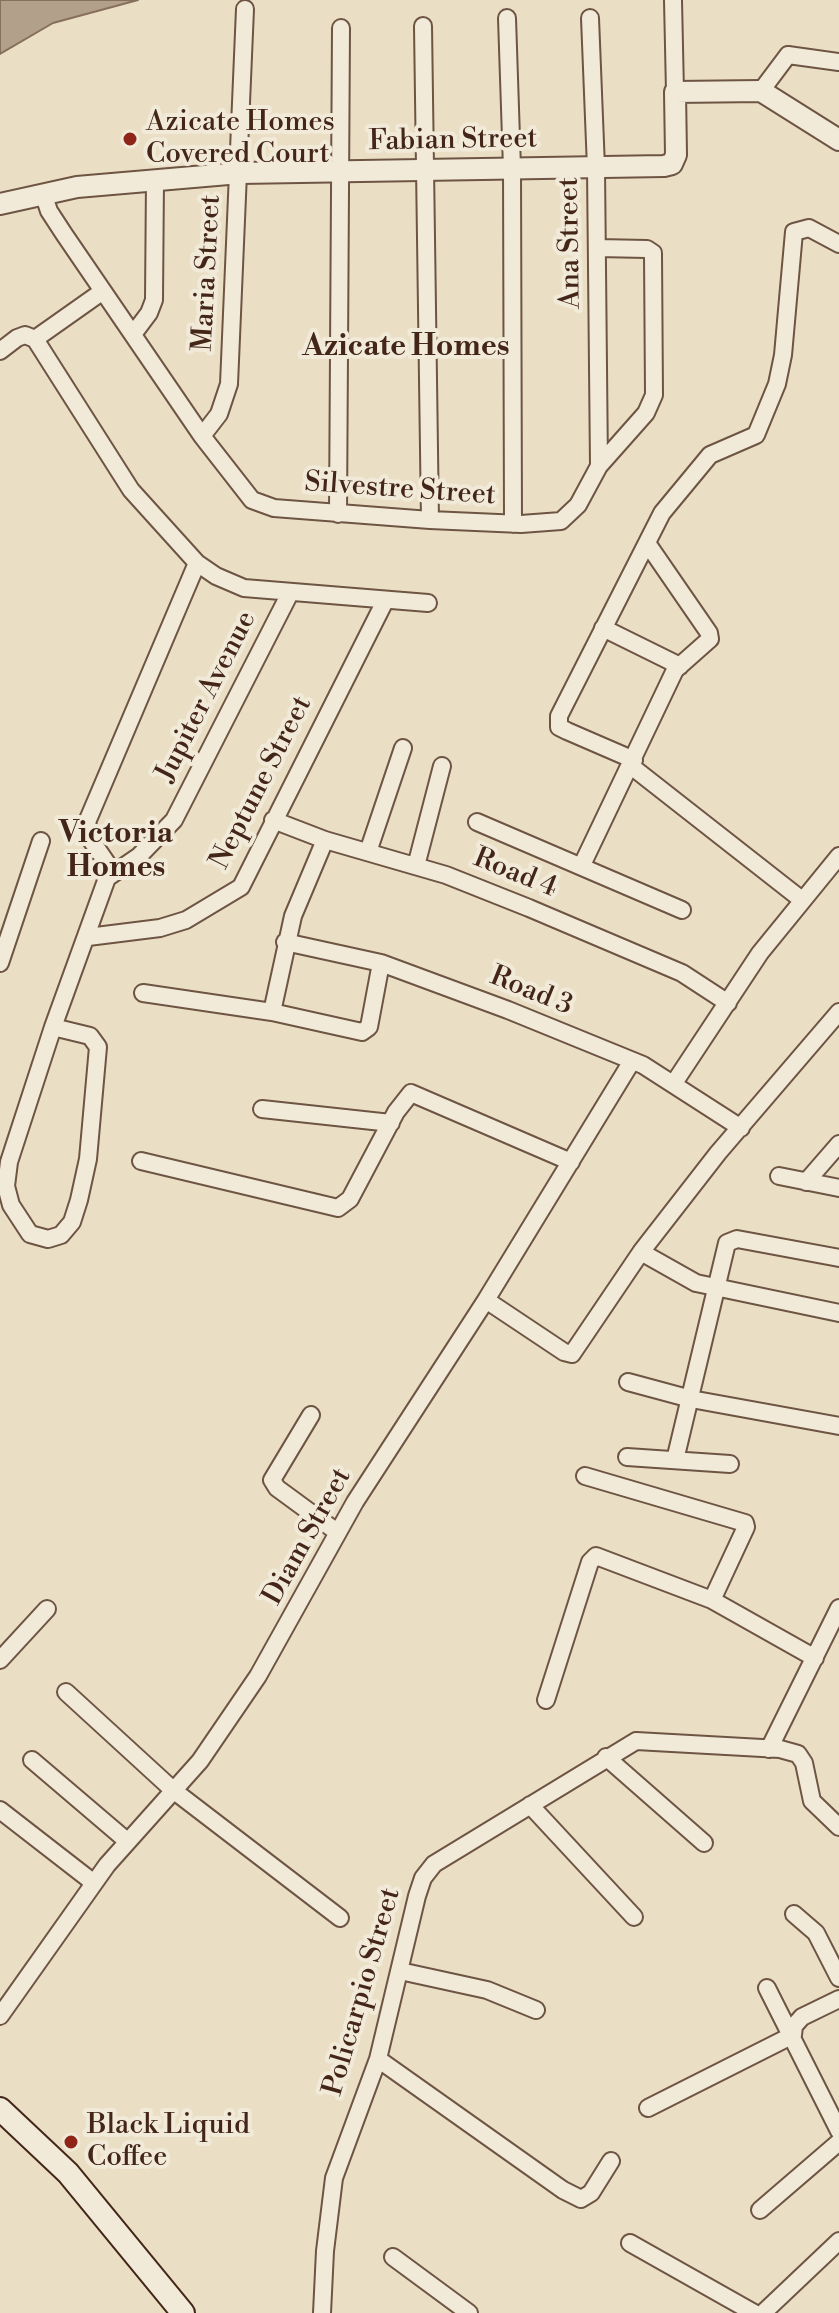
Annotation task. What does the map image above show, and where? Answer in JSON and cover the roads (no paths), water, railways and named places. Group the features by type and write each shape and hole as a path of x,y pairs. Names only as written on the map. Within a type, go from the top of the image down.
{"main road":[{"path":"0,2109 68,2173 183,2313"}],"street":[{"path":"673,0 675,92 761,91 839,140"},
{"name":"Maria Street","path":"202,436 219,414 229,384 245,9"},
{"path":"507,18 512,168 513,524"},
{"name":"Ana Street","path":"590,18 598,248 599,466"},
{"path":"423,26 428,168 430,520"},
{"path":"338,514 341,28"},
{"path":"761,91 788,55 839,62"},
{"name":"Fabian Street","path":"0,204 43,193 155,179 240,173 596,168 672,164 676,155 675,92"},
{"path":"134,333 149,313 154,300 155,179"},
{"name":"Silvestre Street","path":"43,193 49,211 202,436 244,491 261,505 338,514 513,524 561,521 578,505 599,466 646,413 654,395 656,261 653,253 647,249 598,248"},
{"path":"802,900 633,763 567,731 557,722 662,513 710,455 752,439 760,428 783,355 794,232 809,228 839,244"},
{"path":"35,339 103,291"},
{"path":"0,351 25,335 35,339 131,490 197,563 229,584 290,593 428,603"},
{"path":"582,865 680,666 707,645 709,633 647,543"},
{"path":"53,1027 90,1036 98,1047 88,1159 72,1222 61,1235 48,1239 30,1234 11,1205 4,1161 107,878 113,872 91,840 87,822 197,563"},
{"name":"Jupiter Avenue","path":"113,872 139,856 174,820 290,593"},
{"name":"Neptune Street","path":"88,937 160,928 209,909 241,887 250,875 273,820 385,601"},
{"path":"603,628 680,666"},
{"path":"368,852 403,748"},
{"path":"416,866 442,766"},
{"name":"Road 4","path":"273,820 325,840 446,875 682,973 728,1003"},
{"path":"477,822 682,910"},
{"path":"272,1012 285,942 301,892 325,840"},
{"path":"0,963 41,841"},
{"path":"674,1083 760,953 839,856"},
{"name":"Road 3","path":"285,942 381,963 632,1061 674,1083 741,1128"},
{"path":"143,993 272,1012 366,1031 381,963"},
{"path":"486,1300 564,1352 572,1354 641,1252 839,1012"},
{"name":"Diam Street","path":"0,2016 94,1883 127,1841 200,1761 258,1676 337,1532 486,1300 632,1061"},
{"path":"141,1161 338,1208 350,1199 404,1098 419,1094 571,1162"},
{"path":"262,1109 391,1123"},
{"path":"806,1182 839,1144"},
{"path":"779,1176 839,1188"},
{"path":"675,1460 718,1288 725,1246 734,1239 839,1258"},
{"path":"641,1252 696,1283 839,1313"},
{"path":"628,1382 691,1399 839,1426"},
{"path":"311,1415 272,1480 277,1488 337,1532"},
{"path":"627,1457 730,1464"},
{"path":"585,1476 745,1523 746,1527 712,1600"},
{"path":"546,1700 590,1562 596,1556 712,1600 815,1658"},
{"path":"839,1608 769,1749 801,1758 812,1801 839,1827"},
{"path":"0,1660 47,1609"},
{"path":"66,1692 173,1790 340,1918"},
{"name":"Policarpio Street","path":"322,2313 325,2251 334,2178 378,2059 420,1887 434,1864 636,1741 769,1749"},
{"path":"606,1757 704,1843"},
{"path":"32,1760 127,1841"},
{"path":"530,1805 634,1917"},
{"path":"0,1810 94,1883"},
{"path":"794,1914 816,1933 839,1978"},
{"path":"400,1971 487,1990 536,2010"},
{"path":"767,1988 839,2131"},
{"path":"793,2035 794,2026 802,2017 839,1999"},
{"path":"648,2108 793,2035"},
{"path":"378,2059 563,2190 581,2199 591,2193 611,2161"},
{"path":"760,2210 839,2142"},
{"path":"763,2313 839,2241"},
{"path":"630,2243 754,2313"},
{"path":"393,2257 469,2313"}],"place":[{"name":"Azicate Homes Covered Court","path":"130,139"},
{"name":"Black Liquid Coffee","path":"71,2142"}],"district":[{"name":"Azicate Homes","path":"406,348"},
{"name":"Victoria Homes","path":"116,852"}]}
